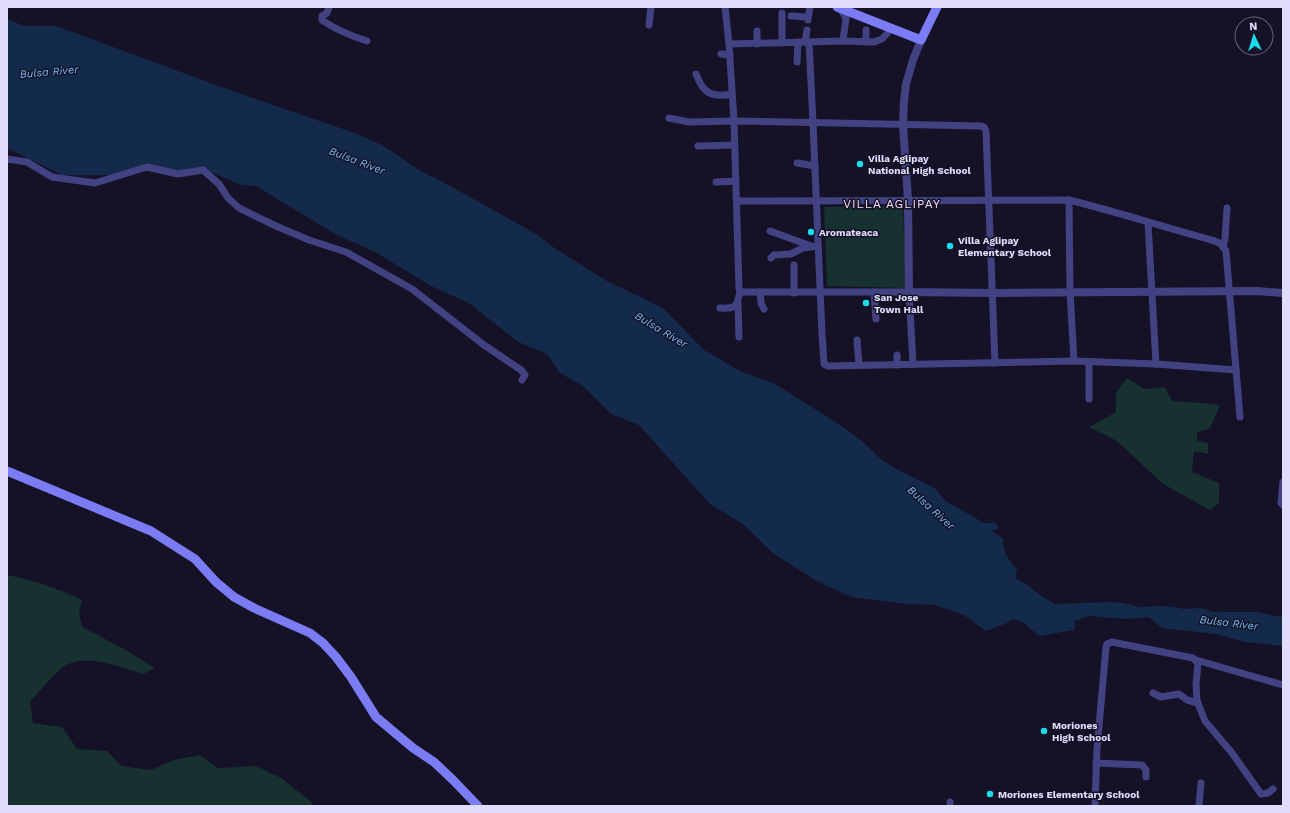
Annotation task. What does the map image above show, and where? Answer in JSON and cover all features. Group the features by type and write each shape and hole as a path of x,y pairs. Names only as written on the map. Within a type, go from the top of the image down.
{"main road":[{"path":"838,8 921,40 937,7"},
{"path":"7,471 151,531 195,559 216,582 234,597 254,608 310,633 323,643 336,657 351,677 376,717 413,748 434,762 478,806"}],"street":[{"path":"329,7 327,13 322,16 322,20 351,36 367,41"},
{"path":"649,25 651,7"},
{"path":"725,7 730,55 734,121 740,291 738,303 739,337"},
{"path":"791,16 808,19 810,7"},
{"path":"838,8 846,18 844,41"},
{"path":"782,13 782,42"},
{"path":"729,44 844,41 874,42 882,39 892,28"},
{"path":"798,62 806,30"},
{"path":"866,30 866,42"},
{"path":"756,31 757,44"},
{"path":"913,364 909,292 908,200 904,124 906,84 921,40"},
{"path":"804,42 813,123 816,200 815,246 820,293 824,364 828,366 1074,361 1156,364 1236,370"},
{"path":"721,54 730,55"},
{"path":"696,74 702,88 713,95 724,96 732,94"},
{"path":"669,118 689,122 734,121 904,124 980,126 984,128 986,131 995,363"},
{"path":"698,146 735,146"},
{"path":"7,158 27,162 52,176 95,183 147,166 178,174 203,170 219,184 228,198 239,208 309,240 346,252 412,289 484,345 521,370 525,375 522,380"},
{"path":"797,163 815,166"},
{"path":"716,182 736,181"},
{"path":"1069,200 1070,292 1074,361"},
{"path":"737,201 1069,200 1106,209 1148,223 1215,241 1221,244 1226,251 1240,417"},
{"path":"1223,247 1225,239 1226,208"},
{"path":"1148,223 1156,364"},
{"path":"770,231 815,246"},
{"path":"771,258 774,256 791,254 803,248 815,246"},
{"path":"794,265 794,292"},
{"path":"740,291 820,293 1257,291 1283,293"},
{"path":"760,292 761,303 764,309"},
{"path":"874,292 876,319"},
{"path":"720,308 732,308 738,303"},
{"path":"857,340 859,365"},
{"path":"896,355 897,365"},
{"path":"1089,362 1089,399"},
{"path":"1283,482 1281,503 1283,505"},
{"path":"1095,806 1096,763 1106,647 1108,644 1112,642 1193,658 1283,685"},
{"path":"1196,660 1198,662 1196,684 1198,703 1208,726 1232,753 1261,794 1268,794 1272,789"},
{"path":"1153,693 1160,697 1179,694 1187,700 1198,703"},
{"path":"1096,763 1142,765 1146,770 1146,777"},
{"path":"1199,806 1201,783"}],"green space":[{"path":"903,206 906,288 827,286 824,207"},
{"path":"1127,378 1144,389 1165,387 1172,401 1220,405 1210,428 1197,433 1197,441 1208,443 1208,454 1194,451 1192,472 1219,483 1219,503 1210,510 1163,484 1117,441 1089,427 1116,412 1116,393"},
{"path":"7,575 27,579 45,585 82,600 79,612 82,627 124,649 155,668 143,674 102,662 81,661 71,663 62,668 49,680 30,702 33,723 62,727 77,749 107,751 121,766 151,770 174,760 199,755 218,768 256,766 281,778 310,801 314,806 7,806"}],"water":[{"name":"Bulsa River","path":"7,19 24,26 56,26 235,92 349,131 380,144 417,169 536,234 553,247 605,280 663,308 704,350 740,371 775,384 840,425 863,442 882,460 900,471 935,488 944,500 984,523 995,523 999,528 992,531 1003,539 1007,556 1017,569 1015,578 1055,604 1110,602 1124,603 1139,607 1159,606 1184,609 1200,608 1215,612 1258,612 1283,617 1283,646 1245,642 1216,634 1162,628 1149,617 1126,619 1089,616 1075,621 1074,630 1039,636 1024,623 1013,619 1007,623 986,631 964,615 935,605 907,604 851,597 817,581 774,554 743,524 710,504 639,425 611,414 583,386 560,373 547,354 518,342 469,303 431,286 375,252 335,234 256,186 241,185 202,168 179,172 147,164 113,175 62,175 7,148"}],"place":[{"name":"Villa Aglipay National High School","path":"860,164"},
{"name":"Aromateaca","path":"811,232"},
{"name":"Villa Aglipay Elementary School","path":"950,246"},
{"name":"San Jose Town Hall","path":"866,303"},
{"name":"Moriones High School","path":"1044,731"},
{"name":"Moriones Elementary School","path":"990,794"}],"district":[{"name":"VILLA AGLIPAY","path":"892,204"}]}
